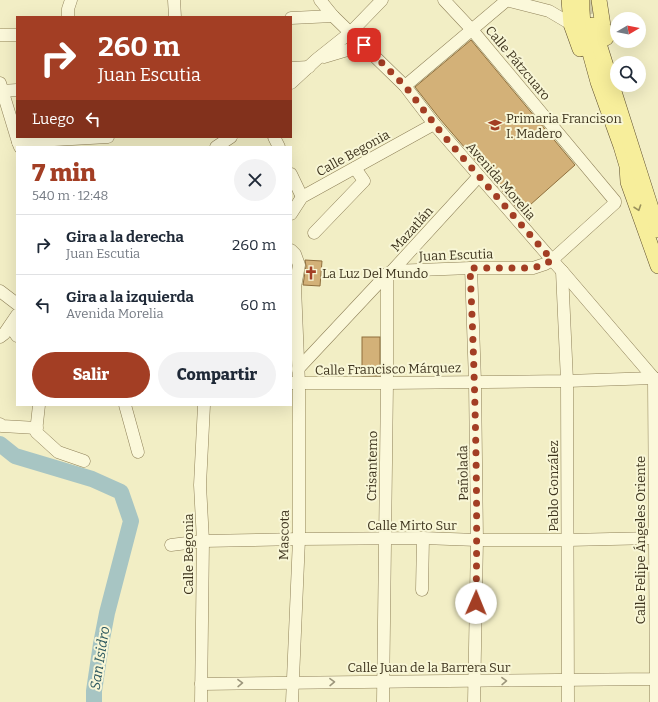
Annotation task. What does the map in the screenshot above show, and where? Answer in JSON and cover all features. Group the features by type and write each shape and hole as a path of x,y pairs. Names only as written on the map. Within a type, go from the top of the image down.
{"main road":[{"path":"569,0 571,24 621,173 628,182"},
{"path":"599,0 603,26 612,56"},
{"path":"582,5 583,26 598,82 621,146 627,166 628,182 658,266"},
{"path":"593,25 658,230"},
{"path":"623,92 658,212"}],"street":[{"path":"68,16 70,0"},
{"path":"174,0 174,16"},
{"name":"Avenida Morelia","path":"320,0 333,16 405,86 434,124 656,380"},
{"path":"292,83 313,63 351,32 382,0"},
{"name":"Calle Pátzcuaro","path":"444,0 473,30 616,201"},
{"path":"405,86 507,0 549,11 571,24"},
{"path":"292,18 333,16"},
{"path":"0,35 16,35"},
{"path":"292,68 313,63 364,45"},
{"path":"16,90 1,87 16,135"},
{"name":"Calle Begonia","path":"292,213 302,198 434,124"},
{"path":"19,145 95,138"},
{"path":"218,146 230,138"},
{"path":"314,234 364,181 355,168"},
{"path":"292,176 302,198"},
{"name":"Mazatlán","path":"298,369 390,273 479,176"},
{"name":"Juan Escutia","path":"390,273 470,268 533,268 552,260 614,205 616,201"},
{"name":"Mascota","path":"292,251 300,265 295,286 298,369 295,383 299,539 292,702"},
{"name":"Pañolada","path":"470,268 475,382 477,540 474,702"},
{"name":"Pablo González","path":"562,271 567,381 568,702"},
{"name":"Crisantemo","path":"383,702 387,383 390,273"},
{"path":"0,291 16,303"},
{"name":"Calle Francisco Márquez","path":"295,383 656,380"},
{"name":"Calle Felipe Ángeles Oriente","path":"656,380 654,538 657,679 656,702"},
{"path":"39,406 36,432 58,452 84,461"},
{"path":"125,406 138,452"},
{"name":"Calle Begonia","path":"200,702 203,541 200,485 204,406"},
{"path":"0,424 2,426 37,428"},
{"path":"422,590 423,538"},
{"name":"Calle Mirto Sur","path":"171,545 203,541 299,539 423,538 477,540 568,540 654,538"},
{"name":"Calle Juan de la Barrera Sur","path":"201,684 657,679"}],"building":[{"name":"Primaria Francison I. Madero","path":"471,40 575,165 521,213 440,119 415,87"},
{"name":"La Luz Del Mundo","path":"305,260 322,261 320,286 303,285 306,266"},
{"path":"362,337 380,337 380,376 362,376"}],"waterway":[{"name":"San Isidro","path":"0,444 15,456 92,479 121,492 131,521 107,613 94,691 94,702"}],"tunnel":[{"path":"586,0 593,25"}],"place":[{"name":"Primaria Francison I. Madero","path":"495,125"},
{"name":"La Luz Del Mundo","path":"311,273"}],"route":[{"path":"364,45 405,86 443,135 552,260 533,268 470,268 475,382 477,540 476,603"}]}
